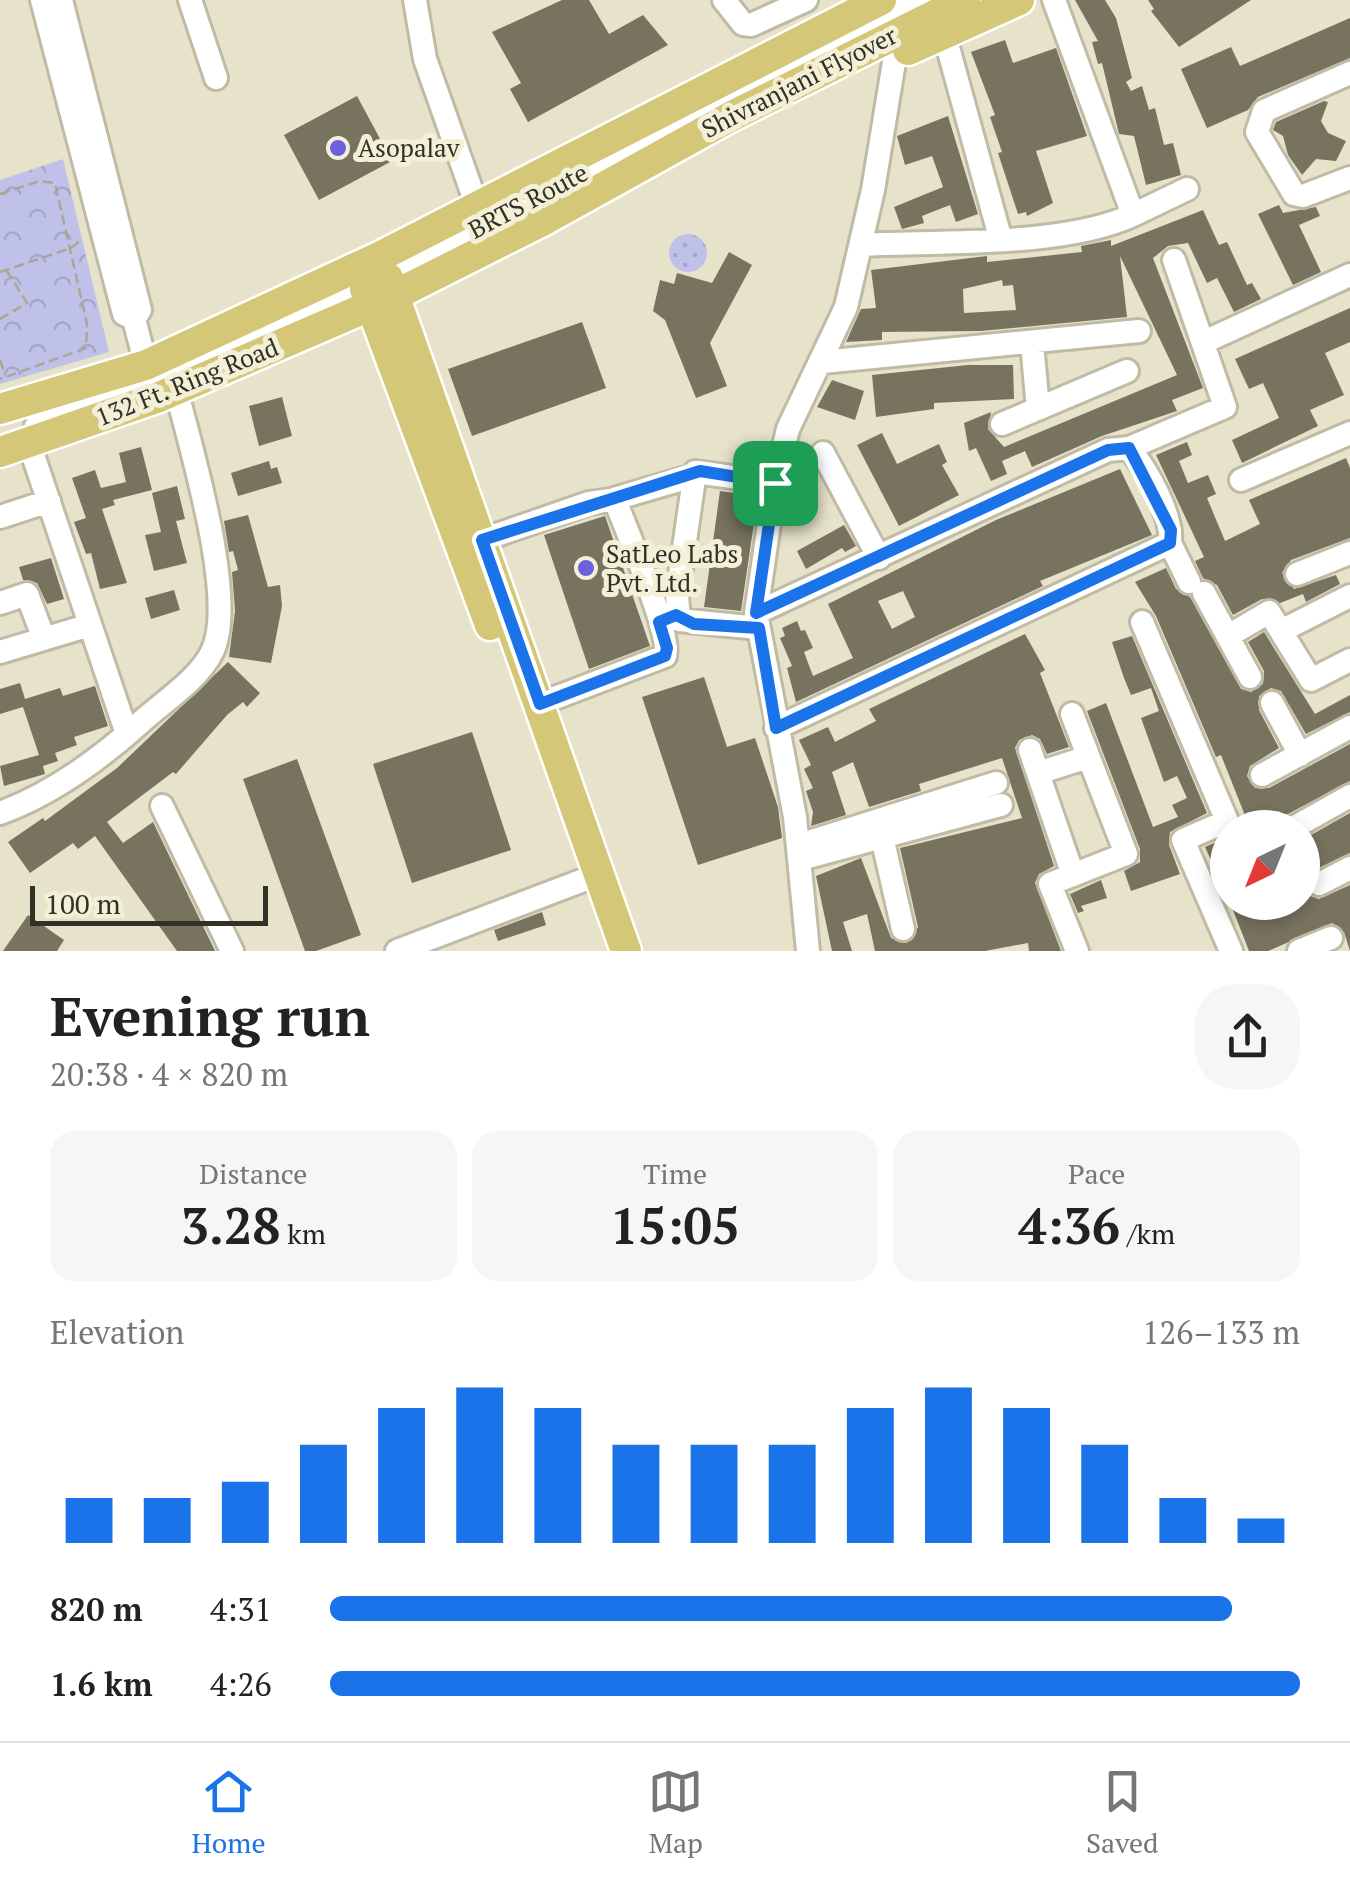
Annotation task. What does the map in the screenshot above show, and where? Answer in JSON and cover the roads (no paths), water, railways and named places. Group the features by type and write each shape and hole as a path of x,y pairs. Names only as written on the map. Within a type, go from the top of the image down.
{"main road":[{"path":"698,91 708,74 850,0"},
{"name":"Shivranjani Flyover","path":"698,91 882,0"},
{"name":"Shivranjani Flyover","path":"688,138 965,0"},
{"path":"688,138 712,145 1019,0"},
{"name":"132 Ft. Ring Road","path":"10,444 176,389 375,281 478,208 698,91"},
{"name":"132 Ft. Ring Road","path":"0,409 146,365 546,219 688,138"},
{"path":"375,281 482,540 626,951"},
{"path":"375,281 607,951"}],"street":[{"path":"42,0 124,314 134,319"},
{"path":"60,0 130,259 140,310 134,319 146,365"},
{"path":"190,0 216,78"},
{"path":"415,0 425,58 478,208"},
{"path":"724,0 744,24 751,25 806,0"},
{"name":"BRTS Route","path":"123,388 375,281 756,82 926,0"},
{"path":"1054,0 1133,215"},
{"path":"944,33 1000,237"},
{"path":"808,951 800,852 758,620 775,483 788,430 846,307 862,245 895,56"},
{"path":"1347,83 1264,111 1257,132 1294,194 1304,196 1350,178"},
{"path":"862,245 1107,227 1187,189"},
{"path":"668,618 694,624 758,620 1108,450 1129,448 1225,407 1174,260"},
{"path":"1204,342 1350,275"},
{"path":"822,362 1139,331"},
{"path":"1032,343 1038,409"},
{"path":"1002,424 1127,372"},
{"path":"0,421 123,388"},
{"path":"123,388 10,444 48,501 127,734"},
{"path":"2,804 68,777 127,734 213,651 219,611 208,514 176,389"},
{"path":"1241,480 1350,433"},
{"path":"1129,448 1171,530 1170,543 1250,677"},
{"path":"824,452 879,558"},
{"path":"482,540 700,471 775,483"},
{"path":"540,704 665,656 693,476"},
{"path":"611,500 617,505 668,618"},
{"path":"0,517 48,501"},
{"path":"776,728 1170,543"},
{"path":"1297,574 1347,560"},
{"path":"0,604 27,594 44,640"},
{"path":"1281,631 1350,596"},
{"path":"1228,636 1270,612 1311,680 1350,660"},
{"path":"1142,622 1222,810"},
{"path":"0,652 90,626"},
{"path":"1272,703 1300,754"},
{"path":"1072,714 1126,854 1050,884 1077,951"},
{"path":"1262,775 1350,727"},
{"path":"1030,750 1073,875"},
{"path":"1038,774 1088,757"},
{"path":"999,794 882,837 800,852 999,794"},
{"path":"1320,813 1350,796"},
{"path":"162,806 232,951"},
{"path":"1210,829 1183,840 1210,884"},
{"path":"882,837 903,928"},
{"path":"1320,883 1350,868"},
{"path":"397,951 580,881"},
{"path":"1224,920 1231,951"},
{"path":"1298,951 1341,939"}],"place":[{"name":"Asopalav","path":"338,148"},
{"name":"SatLeo Labs Pvt. Ltd.","path":"586,568"}]}
